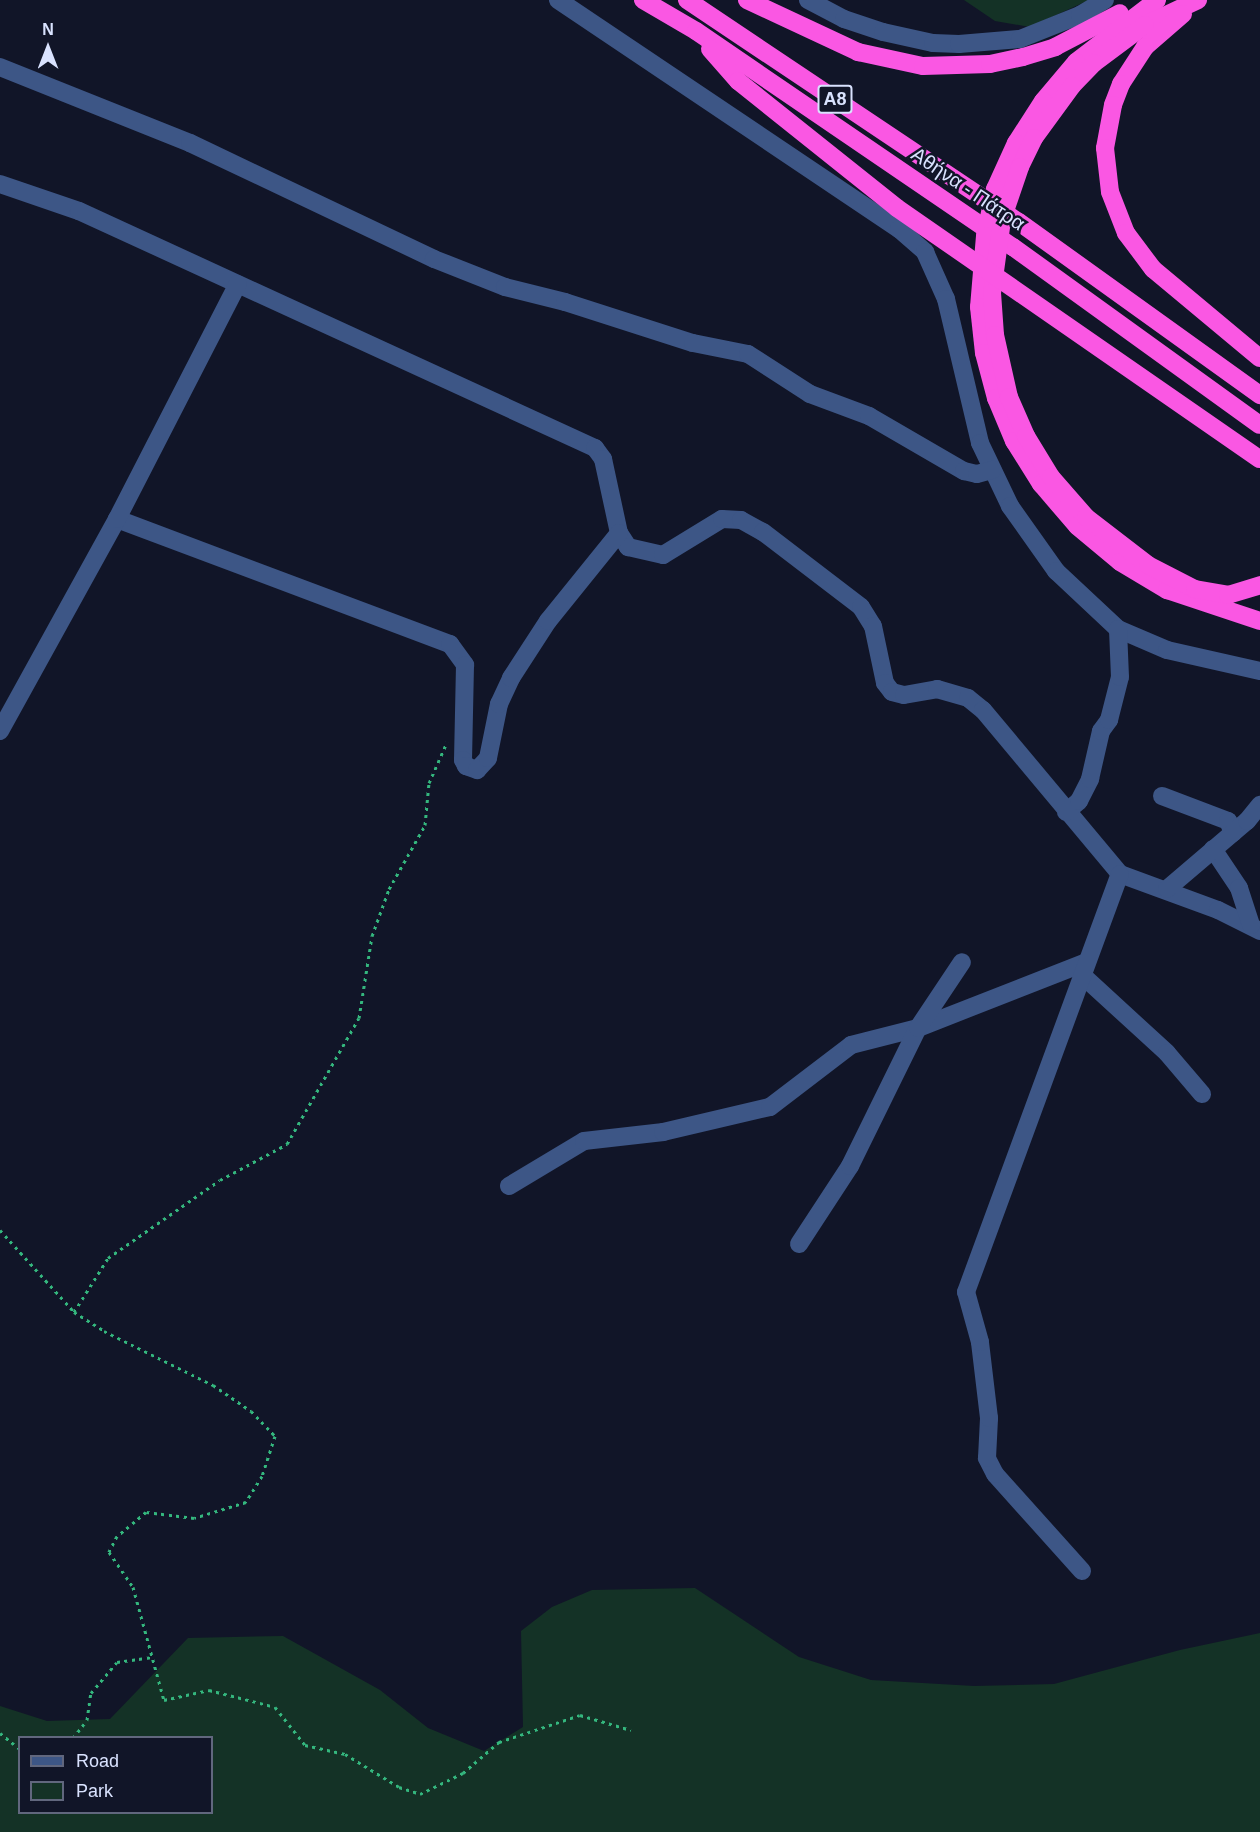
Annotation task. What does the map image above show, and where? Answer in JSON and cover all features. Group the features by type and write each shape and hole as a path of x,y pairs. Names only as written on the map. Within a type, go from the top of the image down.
{"highway":[{"name":"Αθήνα - Πάτρα","path":"643,0 696,31 1013,247 1260,425"},
{"name":"Αθήνα - Πάτρα","path":"687,0 1019,222 1260,395"},
{"path":"747,0 858,52 890,61 957,66 990,64 1055,47 1154,0"},
{"path":"1154,0 1076,62 1043,100 1012,151 995,189 985,236 979,307 984,353 996,398 1014,441 1041,484 1077,526 1120,562 1167,590 1260,621"},
{"path":"1200,0 1145,47 1121,84 1105,148 1110,192 1126,234 1152,269 1260,358"},
{"path":"1200,0 1145,25 1110,50 1072,86 1034,138 1008,197 1002,220 992,293 994,335 1009,397 1026,436 1051,477 1086,517 1148,565 1195,589 1228,595 1260,585"},
{"path":"696,31 738,81 897,208 1008,287 1260,459"}],"street":[{"path":"558,0 899,229 925,252 946,299 969,406 992,470 1010,507 1056,572 1118,629 1167,650 1260,671"},
{"path":"808,0 844,19 883,32 933,43 959,44 1020,39 1080,15 1105,0"},
{"path":"0,67 190,143 434,259 505,287 693,343 748,354 810,394 869,416 964,471 977,474 992,470"},
{"path":"0,184 75,208 595,448 603,459 619,533 628,547 655,555 672,551 707,524 722,519 741,520 763,532 861,607 873,626 885,683 892,692 904,695 937,689 968,698 983,710 1120,874 1167,889 1256,928"},
{"path":"0,731 117,519 238,284"},
{"path":"117,519 450,644 465,665 463,760 466,766 477,770 488,758 499,704 511,678 548,621 619,533"},
{"path":"1066,812 1079,801 1090,779 1101,731 1109,720 1120,677 1118,629"},
{"path":"1162,796 1228,820 1233,833"},
{"path":"1167,889 1233,833 1260,805"},
{"path":"1213,849 1239,888 1256,928"},
{"path":"1082,1571 995,1474 987,1458 989,1418 980,1342 966,1292 1120,874"},
{"path":"799,1244 849,1166 918,1028 962,962"},
{"path":"508,1186 584,1141 663,1132 770,1107 851,1045 918,1028 1084,969"},
{"path":"1084,969 1167,1053 1202,1094"}],"path":[{"path":"74,1312 108,1258 220,1180 287,1144 359,1018 372,936 389,889 425,825 429,783 447,740"},
{"path":"0,1230 74,1312 104,1331 213,1385 251,1411 275,1436 262,1476 246,1502 194,1518 146,1512 117,1536 109,1552 133,1587 164,1700 209,1690 275,1707 305,1745 345,1754 399,1787 420,1794 463,1773 499,1742 580,1715 631,1730"},
{"path":"75,1736 87,1720 91,1694 117,1662 153,1657"},
{"path":"0,1733 18,1747"}],"green space":[{"path":"964,0 1089,0 1030,27 995,21"},
{"path":"695,1588 799,1657 871,1680 974,1686 1054,1684 1180,1650 1260,1633 1260,1832 0,1832 0,1706 47,1721 110,1719 188,1638 283,1636 380,1690 428,1728 484,1751 523,1727 521,1631 552,1607 592,1590"}]}
